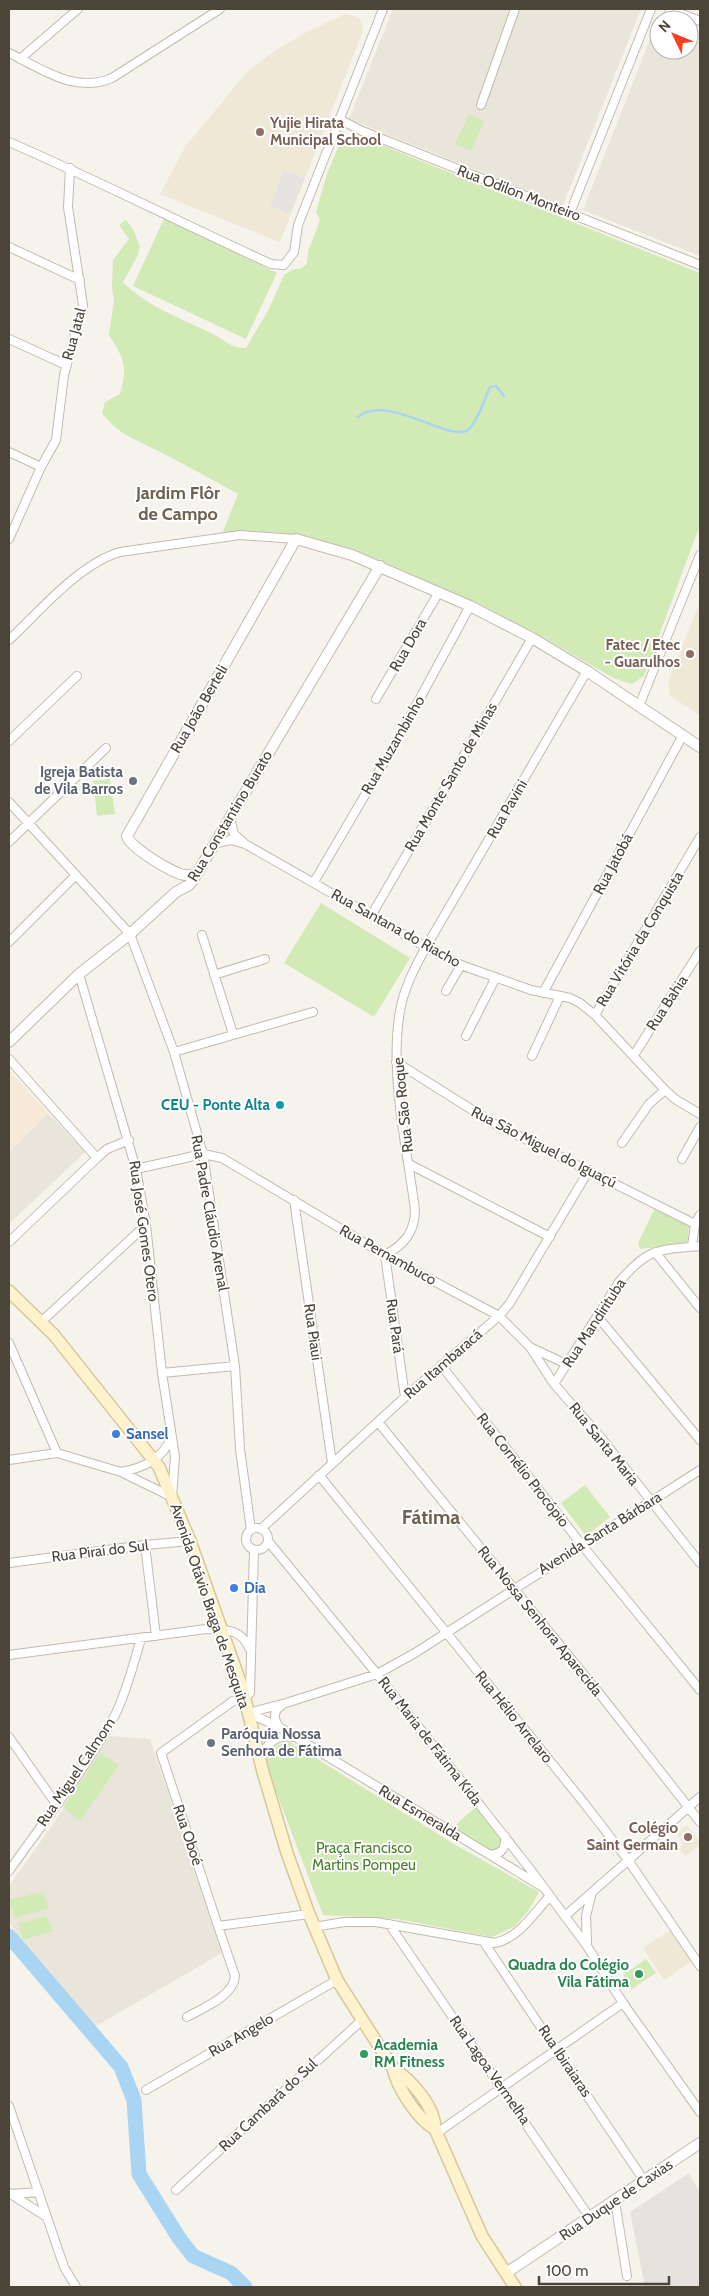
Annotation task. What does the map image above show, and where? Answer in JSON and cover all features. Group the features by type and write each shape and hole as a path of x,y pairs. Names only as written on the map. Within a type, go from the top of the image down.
{"main road":[{"name":"Avenida Otávio Braga de Mesquita","path":"11,1297 41,1322 154,1460 190,1541 245,1698 260,1762 287,1853 309,1914 337,1980 361,2021 393,2068 405,2076 430,2109 435,2118 436,2131 482,2236 515,2287"}],"street":[{"path":"20,58 78,9"},
{"path":"9,53 73,84 100,84 220,9"},
{"path":"9,142 70,168 155,211 271,264 284,265 294,252 298,225 383,9"},
{"path":"481,105 515,9"},
{"path":"570,213 651,9"},
{"path":"669,9 700,21"},
{"name":"Rua Odilon Monteiro","path":"339,119 362,131 700,265"},
{"name":"Rua Jatal","path":"9,539 56,440 66,365 82,312 80,280 68,207 70,168"},
{"path":"9,247 80,280"},
{"path":"9,339 66,365"},
{"path":"9,452 42,467"},
{"path":"9,640 88,567 104,556 120,552 240,535 296,539 352,555 470,606 532,638 587,671 700,747"},
{"name":"Rua João Berteli","path":"197,874 185,875 164,866 133,847 127,838 129,829 296,539"},
{"path":"639,706 700,555"},
{"name":"Rua Constantino Burato","path":"9,1042 79,974 130,934 176,892 189,885 380,566"},
{"name":"Rua Dora","path":"376,699 439,592"},
{"name":"Rua Muzambinho","path":"314,882 399,737 470,606"},
{"name":"Rua Monte Santo de Minas","path":"371,916 532,638"},
{"name":"Rua Pavini","path":"426,947 587,671"},
{"path":"9,741 77,676"},
{"name":"Rua Jatobá","path":"543,993 683,735"},
{"path":"9,842 106,748"},
{"name":"Rua Padre Cláudio Arenal","path":"9,802 130,934 174,1052 203,1154 235,1366 240,1449 251,1530"},
{"name":"Rua Santana do Riacho","path":"230,818 234,834 245,844 426,947 496,978 543,993 570,998 594,1015 675,1099 700,1114"},
{"name":"Rua Vitória da Conquista","path":"594,1015 700,836"},
{"name":"Rua Santana do Riacho","path":"215,844 230,840 245,844"},
{"name":"Rua João Berteli","path":"164,866 178,882 176,892"},
{"path":"9,942 76,875"},
{"path":"202,935 233,1034"},
{"name":"Rua São Roque","path":"385,1255 402,1245 415,1222 396,1062 400,1010 414,970 426,947"},
{"name":"Rua Bahia","path":"634,1055 700,951"},
{"path":"214,975 265,959"},
{"path":"446,991 461,964"},
{"name":"Rua José Gomes Otero","path":"79,974 129,1140 146,1225 162,1373 176,1474 172,1497"},
{"path":"466,1036 496,978"},
{"path":"532,1056 560,996"},
{"path":"174,1052 313,1012"},
{"path":"9,1059 97,1158"},
{"name":"Rua São Miguel do Iguaçú","path":"396,1062 470,1111 534,1145 589,1170 695,1224"},
{"path":"622,1142 649,1104 665,1090"},
{"path":"682,1159 700,1127"},
{"path":"9,1242 97,1158 118,1144 129,1140"},
{"path":"136,1170 203,1154"},
{"name":"Rua Pernambuco","path":"203,1154 233,1164 385,1255 499,1316 530,1347 566,1364"},
{"path":"409,1164 550,1237"},
{"name":"Rua Itambaracá","path":"261,1528 405,1397 499,1316 510,1303 589,1170"},
{"name":"Rua Piaui","path":"294,1200 332,1463"},
{"path":"696,1246 695,1224 700,1215"},
{"path":"41,1322 146,1225"},
{"name":"Rua Mandirituba","path":"554,1384 619,1282 632,1267 642,1258 655,1252 696,1246"},
{"path":"655,1252 700,1308"},
{"name":"Rua Pará","path":"385,1255 405,1397"},
{"path":"598,1316 700,1440"},
{"path":"9,1342 57,1453"},
{"name":"Rua Santa Maria","path":"530,1347 554,1384 603,1440 700,1563"},
{"name":"Rua Cornélio Procópio","path":"441,1365 582,1545 700,1690"},
{"path":"162,1373 235,1366"},
{"name":"Rua Nossa Senhora Aparecida","path":"378,1422 690,1806 700,1822"},
{"path":"120,1472 145,1466 154,1460 166,1451 172,1435"},
{"path":"9,1460 57,1453 120,1472 172,1497"},
{"name":"Avenida Santa Bárbara","path":"248,1713 377,1674 447,1633 513,1588 700,1470"},
{"name":"Rua Hélio Arrelaro","path":"319,1475 628,1860 700,1966"},
{"path":"261,1528 266,1533 268,1541 261,1549 254,1550 247,1545 246,1539 251,1530 261,1528"},
{"name":"Rua Piraí do Sul","path":"9,1563 190,1541"},
{"name":"Rua Maria de Fátima Kida","path":"268,1541 377,1674 548,1892 700,2112"},
{"path":"145,1545 156,1636"},
{"path":"245,1698 250,1692 254,1550"},
{"path":"9,1656 206,1629 232,1630 241,1634 251,1653"},
{"name":"Rua Miguel Calmom","path":"9,1871 115,1714 128,1685 141,1639"},
{"name":"Rua Oboé","path":"218,1926 161,1753 233,1701 245,1698"},
{"path":"279,1727 274,1717 275,1713 286,1703"},
{"name":"Rua Esmeralda","path":"248,1713 279,1727 548,1892"},
{"path":"260,1762 267,1746 273,1740 285,1736 296,1738"},
{"path":"9,1737 56,1804"},
{"path":"565,1916 700,1797"},
{"path":"490,1855 501,1853 505,1844 505,1836"},
{"path":"314,1926 360,1921 388,1924 483,1942 506,1940 514,1935 548,1892"},
{"path":"587,1946 586,1916 592,1894"},
{"path":"188,2017 228,1992 235,1981 218,1926 309,1914"},
{"name":"Rua Lagoa Vermelha","path":"388,1924 502,2086 590,2218"},
{"name":"Rua Ibiraiaras","path":"483,1942 557,2048 645,2182"},
{"name":"Rua Angelo","path":"146,2090 337,1980"},
{"path":"436,2131 623,2003"},
{"name":"Rua Cambará do Sul","path":"176,2190 361,2021"},
{"path":"9,2106 64,2267 76,2287"},
{"name":"Rua Duque de Caxias","path":"506,2273 645,2182 700,2143"},
{"path":"9,2194 39,2192"},
{"path":"9,2194 48,2217"},
{"path":"615,2202 627,2276"}],"shaded area":[{"path":"393,9 641,9 563,205 349,119"},
{"name":"Yujie Hirata Municipal School","path":"345,14 358,17 362,22 363,31 280,242 160,194 185,147 247,72 271,53 305,33"},
{"path":"700,33 700,256 583,210 649,42 649,60 699,60"},
{"path":"284,171 304,178 290,214 270,206"},
{"name":"Fatec / Etec - Guarulhos","path":"700,602 700,715 670,696 668,682"},
{"path":"9,1070 48,1113 9,1151"},
{"path":"48,1113 85,1152 9,1224 9,1152"},
{"path":"110,1736 150,1739 222,1953 96,2026 34,1958 9,1922 9,1886 63,1810 63,1807"},
{"name":"Colégio Saint Germain","path":"687,1825 700,1841 700,1845 685,1856 679,1848 684,1844 676,1834"},
{"path":"672,1929 692,1961 664,1980 643,1948"},
{"path":"689,2173 700,2193 700,2287 645,2287 630,2212"}],"green space":[{"path":"469,114 484,121 471,151 455,144"},
{"path":"350,136 371,141 700,273 700,525 644,676 632,684 613,678 543,637 488,609 375,558 315,538 272,532 222,534 238,494 129,437 108,421 102,413 105,402 120,394 124,377 121,357 109,335 114,299 112,288 113,260 129,239 119,225 126,220 133,229 140,247 137,257 123,282 143,298 165,311 236,347 246,348 269,309 284,275 307,264 308,252 320,220 316,212 327,174 341,140"},
{"path":"164,219 277,273 246,339 133,286"},
{"path":"110,779 115,814 97,816 93,781"},
{"path":"321,903 410,958 374,1017 284,963"},
{"path":"655,1208 689,1226 687,1244 640,1249 638,1243"},
{"path":"585,1485 610,1517 586,1536 561,1503"},
{"name":"Praça Francisco Martins Pompeu","path":"290,1742 454,1844 539,1892 529,1910 514,1927 492,1937 397,1919 323,1915 264,1760 277,1745"},
{"path":"100,1753 119,1765 80,1821 63,1807"},
{"path":"479,1804 504,1843 503,1848 490,1853 450,1830"},
{"path":"43,1892 49,1908 15,1918 9,1900"},
{"path":"46,1916 53,1931 23,1940 18,1923"},
{"name":"Quadra do Colégio Vila Fátima","path":"646,1959 656,1973 632,1989 623,1975"}],"waterway":[{"path":"358,417 370,411 385,411 402,414 449,430 461,432 469,429 476,420 490,387 496,386 504,396"},
{"path":"9,1936 121,2067 134,2100 139,2174 179,2238 193,2256 231,2273 245,2287"}],"place":[{"name":"Yujie Hirata Municipal School","path":"260,132"},
{"name":"Fatec / Etec - Guarulhos","path":"690,654"},
{"name":"Igreja Batista de Vila Barros","path":"133,781"},
{"name":"CEU - Ponte Alta","path":"280,1105"},
{"name":"Sansel","path":"116,1434"},
{"name":"Dia","path":"234,1588"},
{"name":"Paróquia Nossa Senhora de Fátima","path":"211,1743"},
{"name":"Colégio Saint Germain","path":"688,1837"},
{"name":"Quadra do Colégio Vila Fátima","path":"639,1974"},
{"name":"Academia RM Fitness","path":"364,2054"}],"district":[{"name":"Jardim Flôr de Campo","path":"178,503"},
{"name":"Fátima","path":"431,1517"}]}
